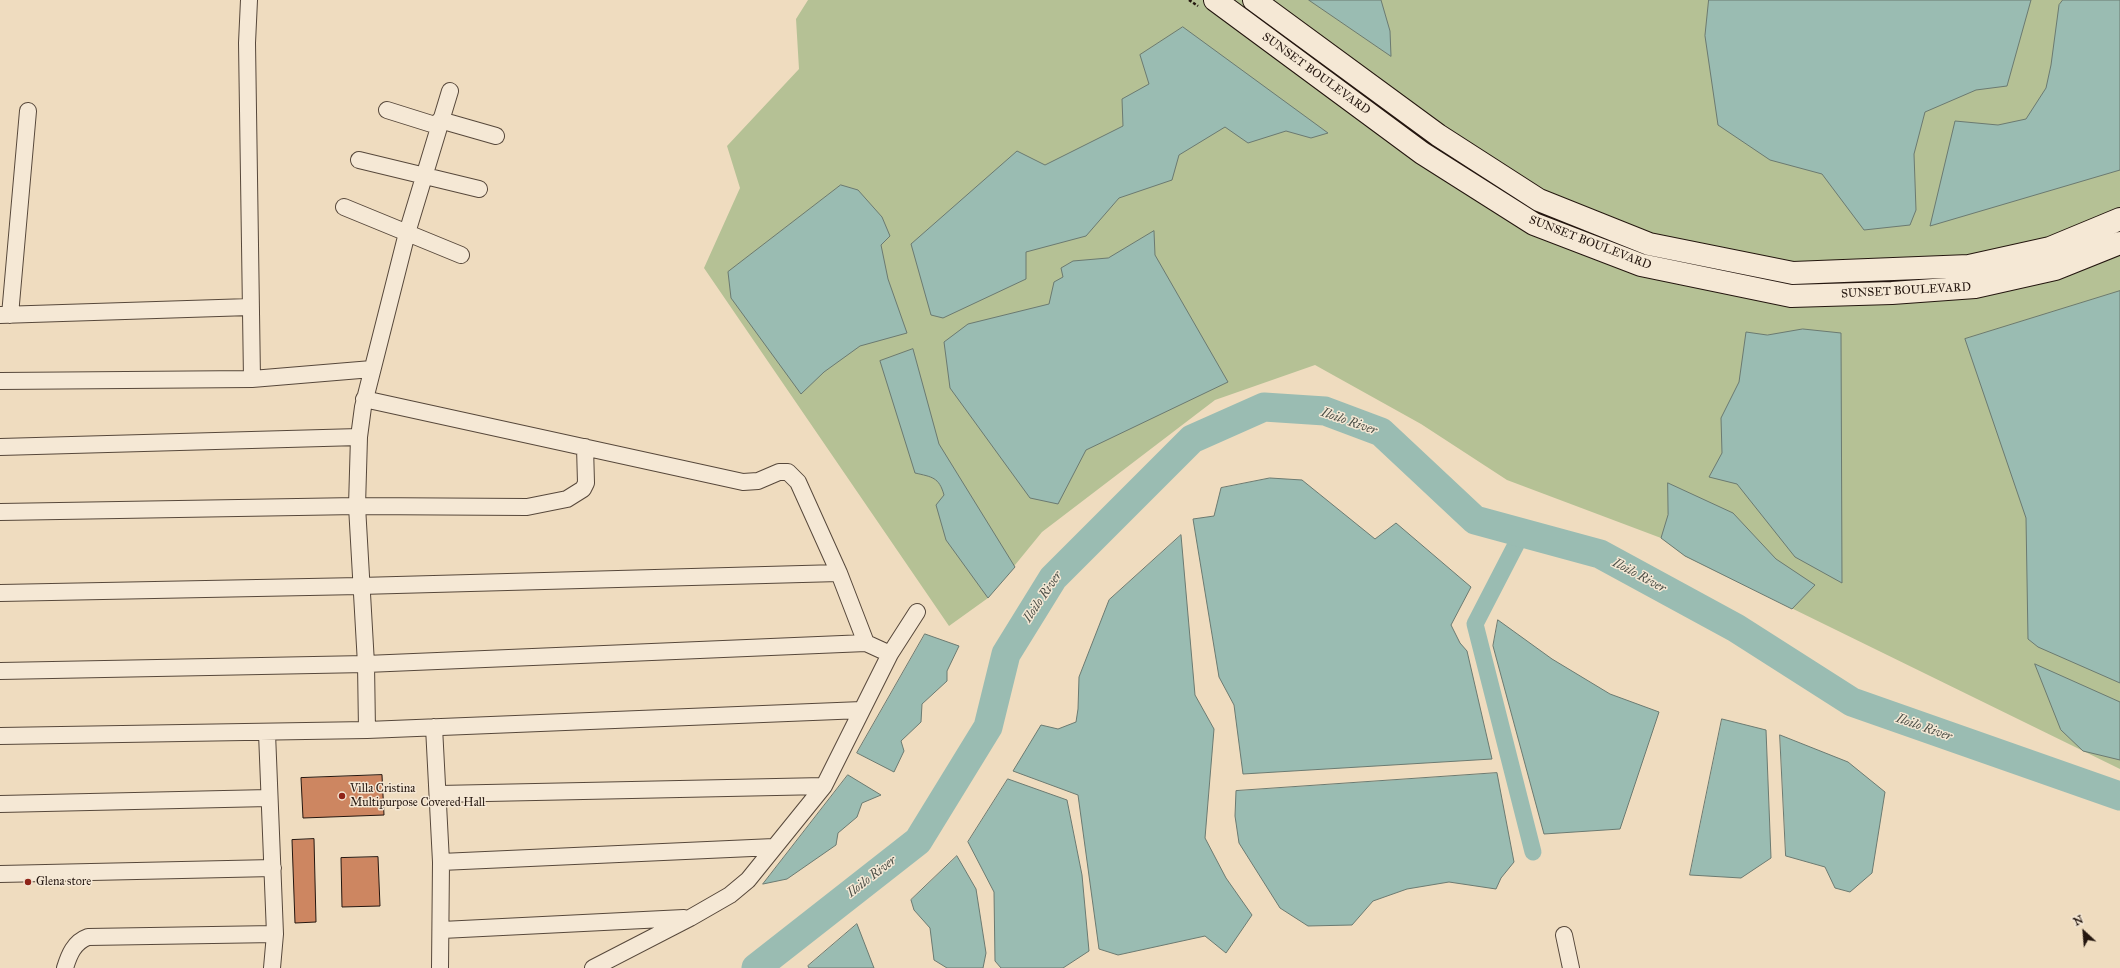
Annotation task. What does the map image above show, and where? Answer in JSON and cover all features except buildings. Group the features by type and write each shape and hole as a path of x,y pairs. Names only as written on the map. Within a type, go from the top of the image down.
{"main road":[{"name":"SUNSET BOULEVARD","path":"1215,0 1422,153 1534,224 1641,265 1791,296 1892,293 1975,287 2054,269 2120,243"},
{"name":"SUNSET BOULEVARD","path":"1254,0 1438,135 1539,200 1649,244 1793,272 1969,266 2050,248 2120,220"},
{"path":"1375,118 1388,98"}],"street":[{"path":"249,0 247,50 252,379"},
{"path":"367,730 366,664 360,586 357,506 359,437 364,399 407,233 439,123 450,91"},
{"path":"387,110 496,136"},
{"path":"28,111 5,315 250,307"},
{"path":"359,160 479,189"},
{"path":"344,207 461,255"},
{"path":"0,381 252,379 372,368"},
{"path":"364,399 743,482 758,481 779,472 788,472 798,482 839,573 866,643"},
{"path":"0,447 359,437"},
{"path":"0,512 357,506 527,507 567,499 583,489 586,483 585,447"},
{"path":"0,593 360,586 839,573"},
{"path":"593,968 690,918 740,888 824,786 890,654 917,612"},
{"path":"0,671 366,664 866,643 890,654"},
{"path":"0,736 267,733 367,730 862,710"},
{"path":"434,727 439,794 441,862 442,930 440,968"},
{"path":"267,733 275,934 272,968"},
{"path":"439,794 824,786"},
{"path":"0,804 269,798"},
{"path":"441,862 774,847"},
{"path":"0,874 273,868"},
{"path":"442,930 690,918"},
{"path":"65,968 69,956 77,944 88,937 275,934"},
{"path":"1564,935 1571,968"}],"green space":[{"path":"808,0 2120,0 2120,769 1685,556 1661,538 1507,480 1421,424 1315,365 1215,400 1042,532 988,598 949,626 704,268 740,188 727,146 799,69 796,19"}],"water":[{"path":"1309,0 1381,0 1390,31 1391,56"},
{"path":"1709,0 2031,0 2007,86 1976,90 1925,112 1914,154 1916,210 1910,225 1864,230 1822,174 1770,160 1718,125 1705,36"},
{"path":"2063,0 2120,0 2120,170 1930,226 1955,121 1998,125 2026,119 2046,88 2051,65 2059,5"},
{"path":"1183,27 1328,133 1311,138 1286,131 1248,143 1225,127 1179,155 1172,180 1119,198 1086,236 1026,252 1026,279 943,318 931,315 911,244 1017,151 1045,165 1123,126 1122,99 1149,84 1140,55"},
{"path":"841,185 858,190 882,217 890,236 881,245 888,279 907,333 860,346 824,372 801,394 731,298 728,272"},
{"path":"1154,231 1155,255 1228,382 1086,450 1058,504 1030,498 950,388 944,342 968,324 1049,304 1054,282 1063,277 1061,268 1073,261 1108,258"},
{"path":"2120,291 2120,683 2038,647 2028,639 2026,518 1965,339"},
{"path":"1803,329 1841,333 1842,583 1795,557 1737,484 1709,477 1722,453 1721,418 1739,382 1746,332 1767,335"},
{"path":"913,349 939,444 1015,567 988,598 946,540 936,505 944,495 940,485 937,481 930,477 915,473 880,361"},
{"path":"1270,478 1302,480 1375,539 1396,523 1471,587 1451,625 1460,643 1467,651 1492,759 1243,774 1234,705 1219,677 1193,519 1214,516 1221,488"},
{"path":"1668,483 1733,513 1776,559 1815,585 1792,609 1685,556 1661,538 1668,515"},
{"path":"1181,535 1195,695 1214,729 1205,838 1226,878 1252,915 1226,953 1205,936 1118,955 1099,949 1078,795 1013,771 1041,725 1058,729 1076,722 1079,677 1109,600"},
{"path":"1498,620 1552,659 1610,694 1659,712 1620,829 1544,834 1493,646"},
{"path":"925,634 959,646 947,671 947,681 922,704 921,722 901,741 904,751 894,772 857,753"},
{"path":"2035,664 2120,702 2120,760 2083,751 2061,730"},
{"path":"1722,719 1766,730 1771,858 1741,878 1690,875"},
{"path":"1780,735 1848,762 1885,792 1872,873 1850,892 1835,888 1825,867 1786,856"},
{"path":"1497,773 1514,862 1501,878 1496,889 1449,882 1407,889 1373,901 1352,925 1308,926 1280,908 1239,843 1235,816 1236,791"},
{"path":"848,775 881,795 862,803 857,817 838,833 836,845 787,879 763,884"},
{"path":"1008,779 1067,800 1082,875 1089,951 1063,968 1001,968 995,961 994,892 968,842"},
{"path":"957,856 976,889 986,953 983,968 947,968 934,960 930,928 914,910 911,900"},
{"path":"857,924 874,968 809,968 808,966"}],"waterway":[{"name":"Iloilo River","path":"756,968 918,841 988,727 1006,654 1053,578 1192,439 1264,407 1325,411 1381,432 1475,520 1600,554 1736,628 1852,702 2120,796"},
{"path":"1522,533 1475,624 1533,852"}],"place":[{"name":"Villa Cristina Multipurpose Covered Hall","path":"342,796"},
{"name":"Glena store","path":"28,882"}]}
